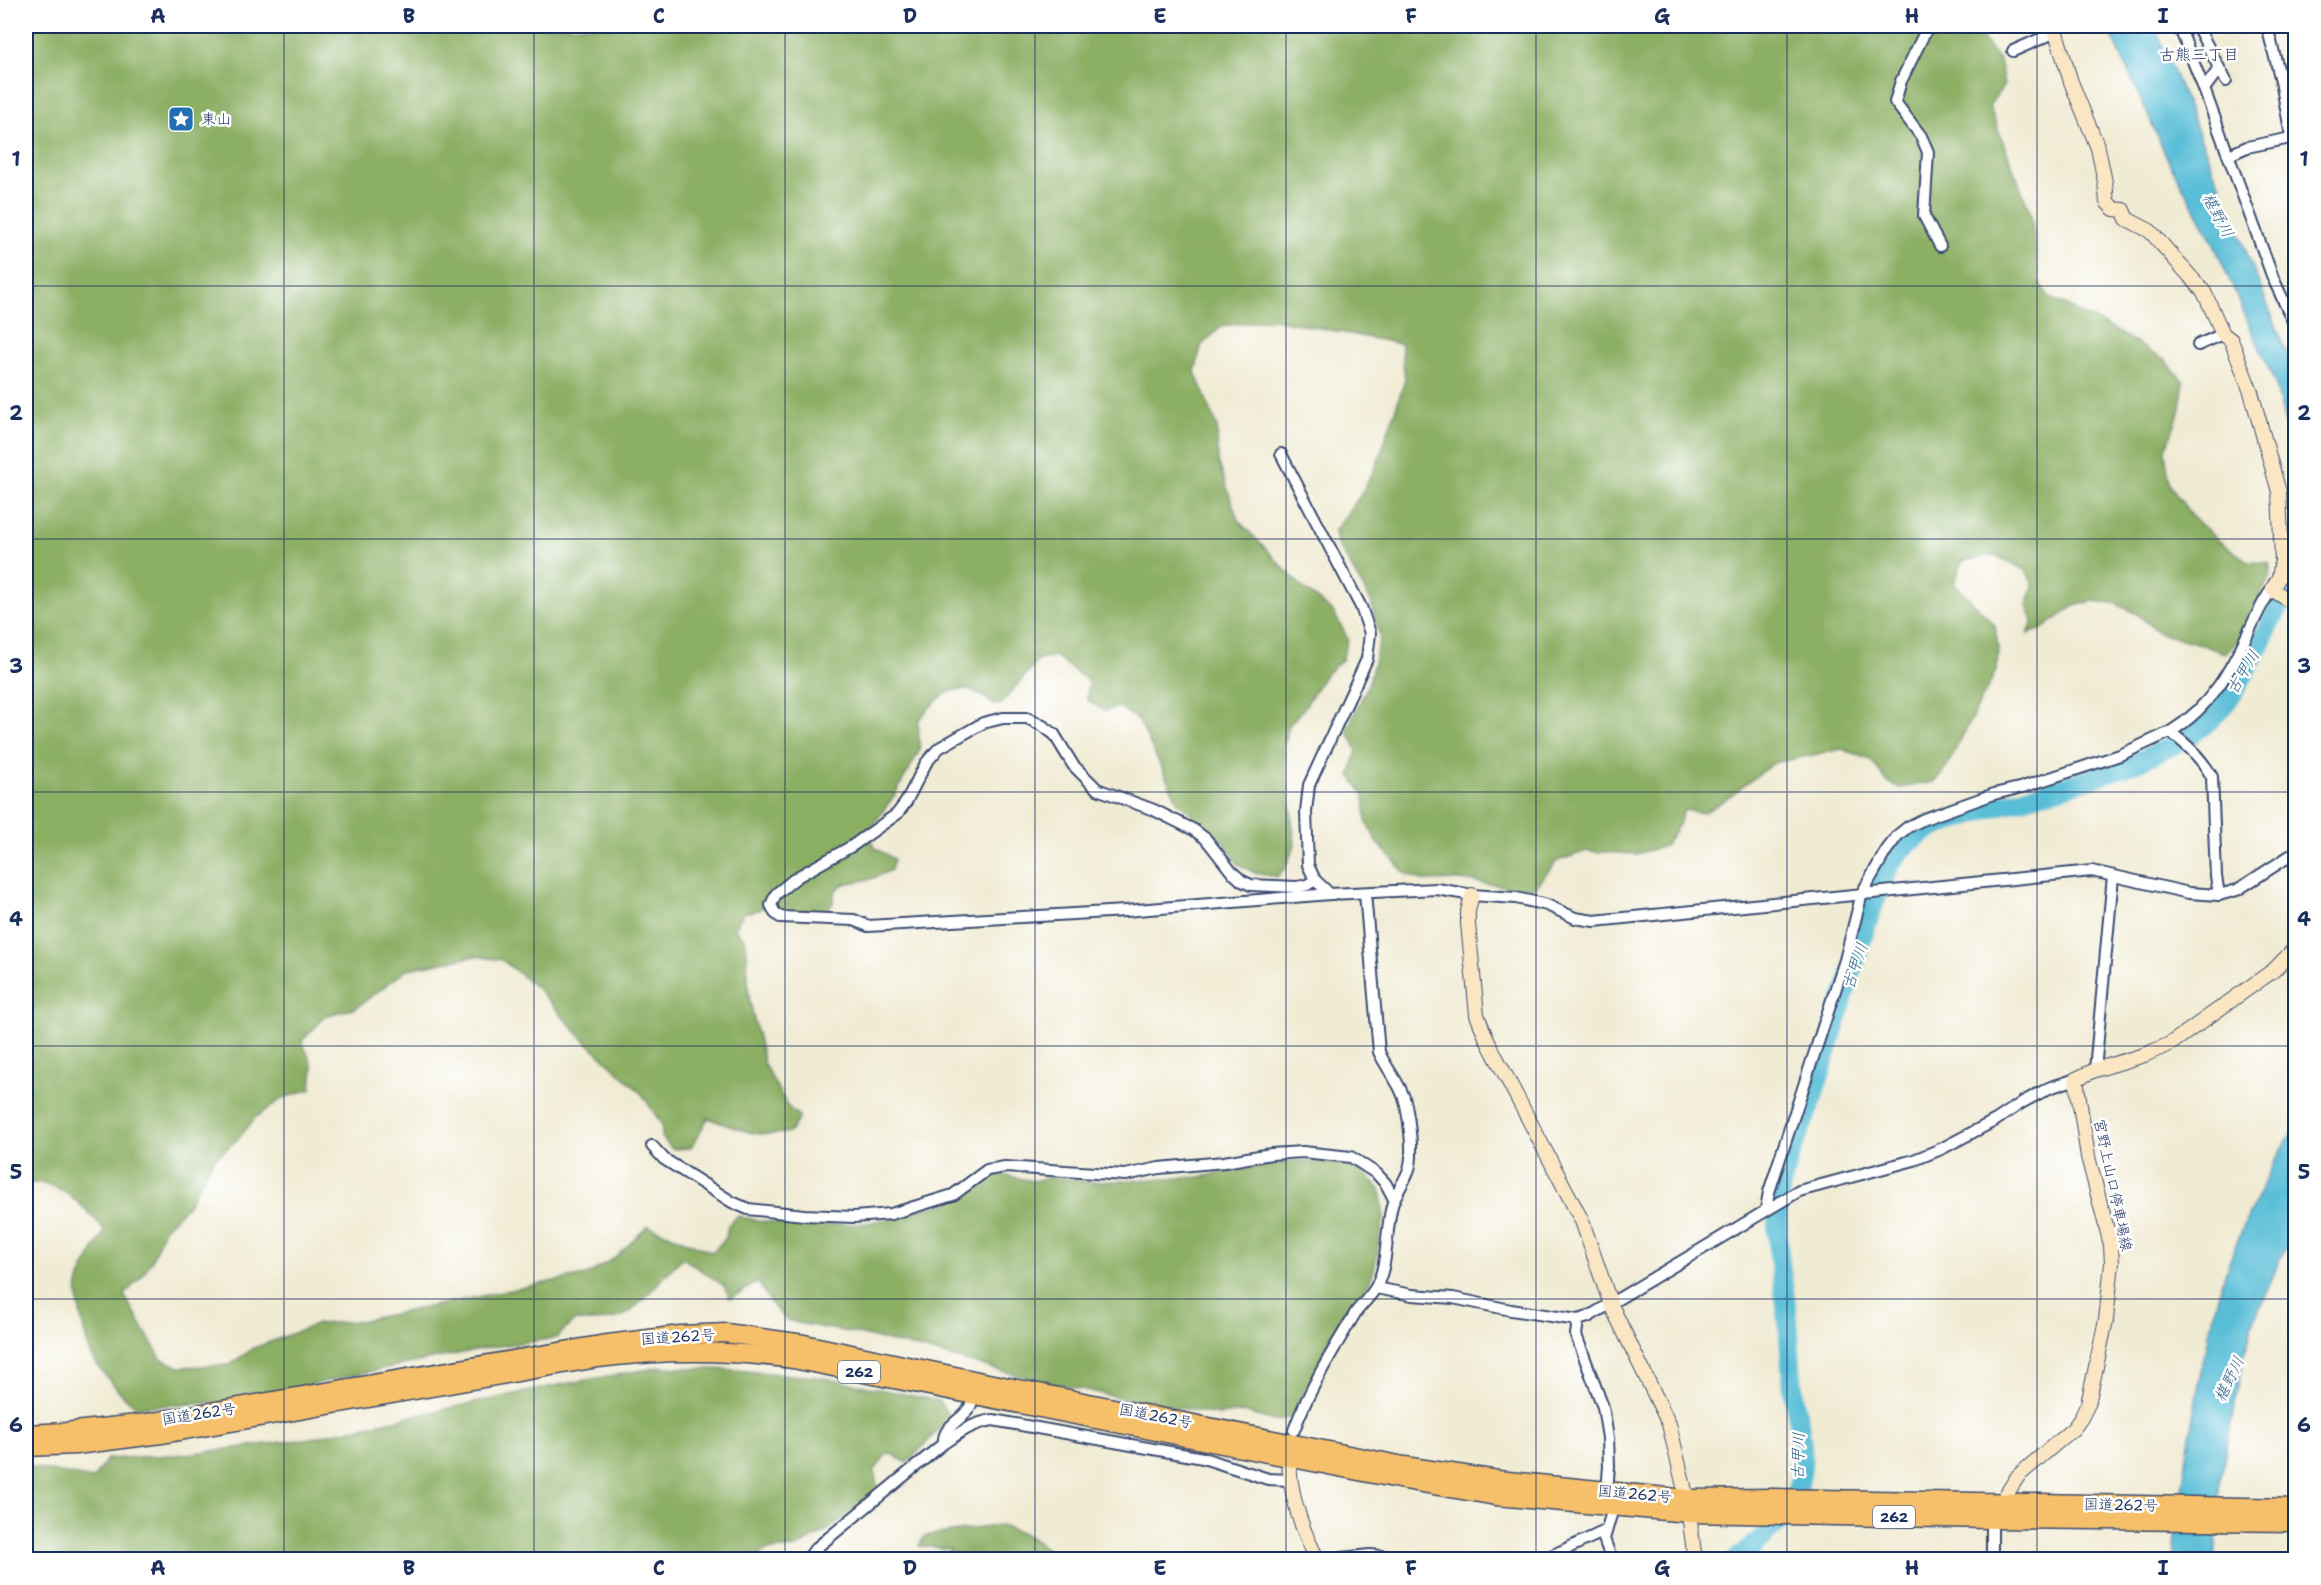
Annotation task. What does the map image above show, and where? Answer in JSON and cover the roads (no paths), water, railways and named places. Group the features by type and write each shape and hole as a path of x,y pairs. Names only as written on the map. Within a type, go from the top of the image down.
{"highway":[{"name":"国道262号","path":"26,1434 146,1423 600,1345 681,1335 726,1334 770,1338 851,1353 976,1388"},
{"name":"国道262号","path":"26,1447 76,1445 162,1434 598,1358 671,1352 750,1353 976,1388 1399,1479 1496,1496 1610,1500 1688,1506 1996,1511 2142,1512 2295,1508"},
{"name":"国道262号","path":"2142,1512 2295,1522"}],"main road":[{"path":"2055,29 2071,82 2098,148 2107,202 2114,209 2123,210 2127,219 2150,231 2204,292 2223,333 2231,340 2251,392 2279,492 2282,561 2274,590 2294,603"},
{"path":"1472,895 1468,924 1477,1015 1487,1040 1582,1221 1611,1305 1669,1424 1688,1506 1695,1560"},
{"path":"2076,1079 2095,1070 2144,1056 2170,1044 2274,970 2295,947"},
{"name":"宮野上山口停車場線","path":"1996,1511 2018,1476 2073,1428 2081,1418 2088,1404 2106,1320 2112,1263 2111,1245 2088,1157 2076,1079"},
{"path":"1289,1464 1290,1480 1299,1519 1318,1560"}],"street":[{"path":"1928,26 1901,81 1896,102 1921,136 1928,152 1924,216 1940,246"},
{"path":"2179,26 2273,278 2295,328"},
{"path":"2197,26 2226,81"},
{"path":"2229,155 2247,147 2293,136 2285,80 2267,26"},
{"path":"2013,51 2055,29"},
{"path":"2204,89 2219,69"},
{"path":"2198,345 2223,333"},
{"path":"1281,454 1357,598 1370,633 1367,659 1309,785 1306,812 1308,865 1315,880 1330,894"},
{"path":"1768,1208 1768,1192 1845,960 1863,892 1886,851 1908,827 1994,794 2023,787 2120,755 2172,733 2188,721 2215,692 2236,660 2274,590"},
{"path":"1315,880 1297,887 1251,885 1242,881 1231,872 1206,839 1194,830 1161,814 1097,789 1073,765 1054,734 1043,726 1027,718 1004,718 983,723 939,748 926,763 906,802 897,814 852,846 797,877 776,894 771,905 780,917 854,920 868,926 1125,911 1330,894 1437,889 1472,895 1516,898 1547,905 1575,918 1594,921 1863,892 2092,871 2189,893 2219,895 2236,890 2295,852"},
{"path":"2172,733 2205,765 2212,777 2216,876 2219,895"},
{"path":"2095,1070 2113,876"},
{"path":"1294,1430 1300,1412 1347,1328 1360,1306 1376,1288 1382,1268 1394,1199 1410,1168 1411,1150 1406,1103 1400,1087 1383,1062 1380,1052 1365,893"},
{"path":"1376,1288 1412,1295 1453,1298 1578,1320 1611,1305 1799,1191 1932,1153 1996,1120 2049,1088 2076,1079"},
{"path":"652,1146 664,1159 732,1202 748,1209 804,1215 854,1217 891,1214 953,1195 987,1170 1005,1167 1125,1175 1159,1168 1302,1152 1351,1157 1377,1174 1386,1184 1394,1199"},
{"path":"1578,1320 1576,1335 1604,1407 1608,1438 1610,1500 1604,1539 1612,1560"},
{"path":"944,1443 943,1437 947,1429 970,1407 976,1388"},
{"path":"807,1560 815,1549 944,1443 963,1430 993,1420 1203,1458 1268,1479 1290,1480"},
{"path":"1992,1560 1996,1511"},
{"path":"1542,1560 1605,1531"},
{"path":"1323,1560 1370,1554 1424,1560"}],"water":[{"name":"椹野川","path":"2108,26 2154,26 2166,52 2295,373 2295,464 2276,385 2212,240 2169,162"},
{"name":"椹野川","path":"2295,1126 2295,1224 2253,1323 2241,1369 2221,1477 2215,1559 2174,1560 2175,1537 2192,1420 2216,1304 2231,1257 2250,1212"}],"waterway":[{"name":"古甲川","path":"1736,1560 1775,1526 1789,1506 1799,1483 1802,1447 1793,1388 1788,1321 1778,1249 1778,1203 1788,1162 1811,1102 1866,926 1889,866 1907,845 1932,828 2127,766 2180,741 2203,726 2232,695 2296,575"}],"place":[{"name":"東山","path":"181,119"}],"district":[{"name":"古熊三丁目","path":"2199,54"}]}
